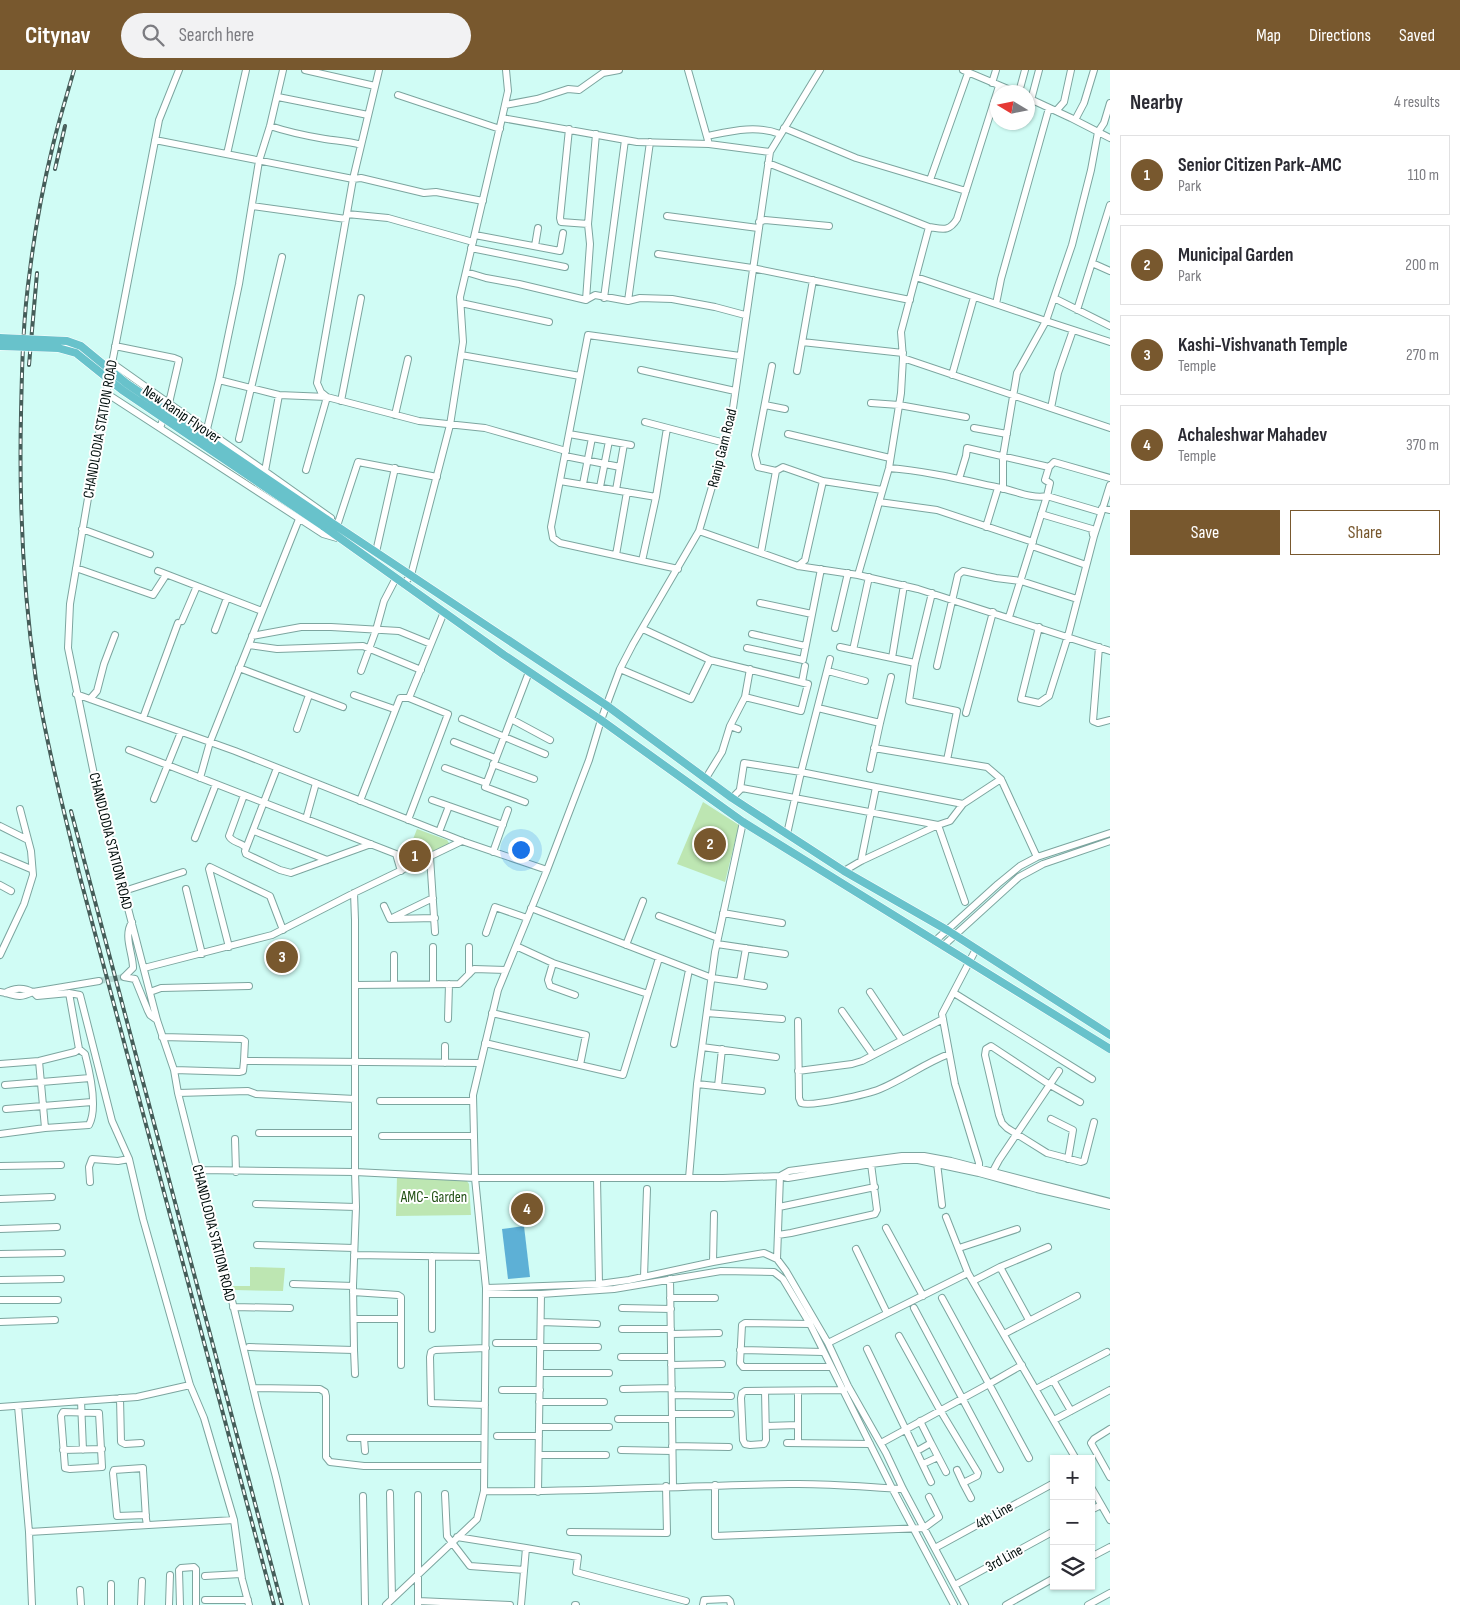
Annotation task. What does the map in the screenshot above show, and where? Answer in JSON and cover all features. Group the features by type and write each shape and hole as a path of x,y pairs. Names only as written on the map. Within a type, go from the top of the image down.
{"main road":[{"name":"New Ranip Flyover","path":"0,338 67,341 81,346 126,383 325,522 338,538 529,672 601,720 743,822 1110,1048"},
{"name":"New Ranip Flyover","path":"0,346 58,348 76,353 122,390 325,522 337,526 606,705 732,798 844,871 955,935 1110,1035"}],"street":[{"name":"CHANDLODIA STATION ROAD","path":"179,70 159,120 115,346 70,604 68,648 97,789 157,1020 174,1070 178,1093 276,1477 306,1605"},
{"path":"227,154 246,70"},
{"path":"207,429 239,284 260,161 278,97 283,70"},
{"path":"305,70 375,86"},
{"path":"327,397 321,392 317,383 353,179 379,70"},
{"path":"404,584 411,575 450,425 462,355 460,297 508,91 506,70"},
{"path":"505,105 537,99 568,89 579,90 603,73 619,70"},
{"path":"688,70 709,144"},
{"name":"Ranip Gam Road","path":"386,1605 476,1519 484,1491 483,1438 486,1291 475,1178 473,1101 480,1063 498,990 593,751 601,720 620,669 700,530 731,422 770,152 820,70"},
{"path":"992,83 996,70"},
{"path":"1020,85 1025,70"},
{"path":"1034,85 1039,70"},
{"path":"1056,111 1064,102 1071,70"},
{"path":"1075,120 1084,103 1094,70"},
{"path":"930,180 966,71 997,85"},
{"path":"398,95 500,129"},
{"path":"278,97 368,115"},
{"path":"1035,102 1110,138"},
{"path":"986,527 1001,488 1003,456 1017,373 1046,321 1054,298 1072,245 1091,170 1098,132 1104,123 1110,103"},
{"path":"996,304 1001,279 1049,108"},
{"path":"768,163 929,227 946,230 952,227 957,219 990,117"},
{"path":"502,118 625,140 709,144 770,152"},
{"path":"270,126 361,145"},
{"path":"784,128 856,158 966,191"},
{"path":"569,129 560,218 561,222 588,224"},
{"path":"707,136 752,129 767,129 780,134"},
{"path":"586,300 590,244 588,224 596,134"},
{"path":"155,140 353,179 361,178 424,193 436,192 483,200"},
{"path":"604,298 625,140"},
{"path":"628,301 650,142"},
{"path":"1077,310 1110,205"},
{"path":"252,206 347,217 388,218 565,267"},
{"path":"667,216 758,225 765,220 829,226"},
{"path":"858,575 889,468 899,405 903,356 901,332 929,227"},
{"path":"535,246 538,228"},
{"path":"473,242 535,246 560,251 563,233"},
{"path":"658,254 752,268 910,300"},
{"path":"239,440 263,342 264,327 268,321 282,257"},
{"path":"1092,263 1110,271"},
{"path":"466,272 586,300 594,295 628,301 640,298 672,299 745,315"},
{"path":"916,277 1110,342"},
{"path":"798,371 812,280"},
{"path":"952,374 974,296"},
{"path":"341,402 361,298"},
{"path":"1054,298 1110,326"},
{"path":"461,304 549,322"},
{"path":"1051,408 1058,373 1073,330"},
{"path":"678,569 560,543 553,538 552,527 560,480 588,335 740,356"},
{"path":"802,342 903,356 1110,428"},
{"path":"115,346 179,360 169,403 160,428"},
{"path":"462,355 580,376"},
{"path":"395,415 408,359"},
{"path":"112,363 330,518 337,526"},
{"path":"772,366 755,455 758,467 776,471 783,467 823,481 882,490"},
{"path":"641,370 735,391"},
{"path":"219,380 279,395 327,397 419,421 485,428 565,454 620,467"},
{"path":"106,393 299,519 323,534 338,538"},
{"path":"265,471 279,395"},
{"path":"306,470 327,397"},
{"path":"871,403 899,405 966,417"},
{"path":"765,405 785,409"},
{"path":"645,422 725,443"},
{"path":"642,561 656,497 667,428"},
{"path":"974,428 1007,434"},
{"path":"569,434 627,445 620,467 616,490"},
{"path":"788,434 890,458"},
{"path":"582,484 592,438"},
{"path":"600,487 609,441"},
{"path":"958,479 967,448 1049,467"},
{"path":"337,526 358,462 437,477"},
{"path":"1009,617 1047,496 1050,483 1046,480 1049,467 1054,462 1110,478"},
{"path":"376,552 395,468"},
{"path":"889,468 915,470 1041,497 1047,496 1102,510 1110,510"},
{"path":"761,552 776,471"},
{"path":"560,480 656,497"},
{"path":"798,566 805,560 823,481"},
{"path":"1039,627 1021,699 1039,703 1049,696 1068,636 1094,536 1110,485"},
{"path":"616,555 627,492"},
{"path":"879,502 937,510 1086,565"},
{"path":"1041,514 1092,529 1094,536"},
{"path":"200,778 210,742 299,519"},
{"path":"82,529 150,554"},
{"path":"700,530 798,566 869,577 932,593 1110,651"},
{"path":"76,568 153,595 166,574"},
{"path":"747,648 803,660 821,569"},
{"path":"158,571 262,612"},
{"path":"937,666 958,575 963,572 1021,581 1077,599"},
{"path":"835,628 848,573"},
{"path":"853,650 869,577"},
{"path":"361,670 376,630 384,601 396,578"},
{"path":"143,718 180,622 197,586"},
{"path":"892,658 904,586"},
{"path":"932,593 915,663 909,701 957,711 947,760"},
{"path":"215,630 227,598"},
{"path":"760,603 812,614"},
{"path":"409,698 444,612"},
{"path":"966,713 993,612"},
{"path":"252,636 301,627 399,631 431,644"},
{"path":"643,629 710,660 808,684 801,711 745,697"},
{"path":"752,634 806,646"},
{"path":"90,699 97,691 104,664 115,635"},
{"path":"249,645 277,649 363,646 420,670"},
{"path":"840,647 915,663"},
{"path":"1098,647 1093,721 1098,723 1110,720"},
{"path":"788,834 801,772 830,659"},
{"path":"620,669 691,699 710,660"},
{"path":"802,682 805,666"},
{"path":"239,668 343,707"},
{"path":"706,778 722,752 730,726 745,697 750,669"},
{"path":"525,802 485,787 529,672"},
{"path":"828,672 865,681"},
{"path":"870,769 891,677"},
{"path":"76,694 210,742 462,842 547,870"},
{"path":"297,730 309,695"},
{"path":"354,695 394,709"},
{"path":"360,801 394,709 400,698 409,698 448,714 408,820"},
{"path":"818,708 880,723"},
{"path":"462,719 545,754"},
{"path":"510,719 550,740"},
{"path":"730,726 738,729"},
{"path":"154,800 181,732"},
{"path":"454,742 534,779"},
{"path":"874,748 987,767 1001,779 1037,857"},
{"path":"129,750 396,854 400,871"},
{"path":"732,798 740,789 744,763 801,772 963,804"},
{"path":"277,768 246,848 246,854 286,873 292,873 371,844"},
{"path":"445,768 486,783"},
{"path":"844,871 861,861 950,821 963,804 1001,779"},
{"path":"195,838 216,784"},
{"path":"306,819 316,784"},
{"path":"861,861 876,787"},
{"path":"740,789 938,826"},
{"path":"244,795 229,836 231,840 245,845 246,848"},
{"path":"432,800 503,826"},
{"path":"439,832 449,806"},
{"path":"0,954 24,904 33,875 28,840 20,809"},
{"path":"493,852 508,810"},
{"path":"689,1178 697,1084 717,941 743,822"},
{"path":"0,826 28,840"},
{"path":"938,826 964,902"},
{"path":"254,830 327,860"},
{"path":"935,941 1020,866 1037,857 1110,833"},
{"path":"943,946 1019,877 1043,864 1109,844 1102,836"},
{"path":"144,968 272,935 354,893 462,842"},
{"path":"0,856 31,869"},
{"path":"430,857 435,932"},
{"path":"229,946 210,867 270,896 283,930"},
{"path":"124,891 184,872"},
{"path":"0,885 11,891"},
{"path":"186,889 202,954"},
{"path":"354,893 356,920 354,1172 356,1207 353,1289 356,1374"},
{"path":"390,919 433,898"},
{"path":"626,945 643,901"},
{"path":"384,906 390,919"},
{"path":"486,933 495,907 527,918"},
{"path":"531,908 712,978 764,986"},
{"path":"723,913 782,923"},
{"path":"659,916 717,941 785,954"},
{"path":"390,919 435,918"},
{"path":"132,922 129,926 128,937 133,968 124,976 135,979 150,1015 157,1020"},
{"path":"516,946 553,963 648,994"},
{"path":"432,984 433,947"},
{"path":"469,947 469,974"},
{"path":"740,982 746,948"},
{"path":"976,949 942,1014 955,1084 979,1171"},
{"path":"394,955 394,984"},
{"path":"485,1043 623,1075 659,958"},
{"path":"553,963 548,980 550,986 575,995"},
{"path":"355,985 460,983 474,969 506,970"},
{"path":"674,1044 689,970"},
{"path":"2,993 10,996 26,995 32,992 99,981"},
{"path":"448,1019 449,984"},
{"path":"150,992 161,988 249,986"},
{"path":"32,992 39,996 69,993 80,995 112,1121 129,1159 143,1219 190,1385 204,1418 234,1520 241,1574 249,1603 205,1600"},
{"path":"870,992 902,1040"},
{"path":"69,993 78,1050"},
{"path":"954,993 1092,1079"},
{"path":"842,1011 873,1055"},
{"path":"492,1013 586,1035 580,1065"},
{"path":"707,1013 782,1019"},
{"path":"798,1071 852,1064 943,1019"},
{"path":"798,1021 799,1098 801,1103 805,1104 828,1102 880,1090 935,1060 950,1054"},
{"path":"162,1037 242,1039 245,1041 243,1071 174,1070"},
{"path":"445,1046 445,1063"},
{"path":"1080,1102 1050,1085 991,1046 986,1049 985,1055 999,1116 1002,1123 1017,1134 1048,1153 1081,1162 1084,1161 1094,1122"},
{"path":"702,1047 776,1057"},
{"path":"718,1086 722,1049"},
{"path":"0,1064 39,1061 78,1050"},
{"path":"0,1134 89,1125 92,1111 90,1078 85,1054 78,1050"},
{"path":"39,1061 45,1128"},
{"path":"244,1061 480,1063"},
{"path":"992,1174 1059,1071"},
{"path":"5,1085 90,1078"},
{"path":"697,1084 762,1091"},
{"path":"178,1093 248,1091 256,1094 356,1099"},
{"path":"380,1101 473,1101"},
{"path":"6,1109 92,1102"},
{"path":"1051,1119 1073,1130 1068,1159"},
{"path":"259,1133 355,1133"},
{"path":"382,1136 474,1136"},
{"path":"235,1139 236,1172"},
{"path":"780,1176 789,1172 904,1155 938,1158 979,1171"},
{"path":"90,1182 89,1167 92,1159 118,1161 129,1159"},
{"path":"198,1170 236,1172 354,1172 475,1178 780,1176 788,1178 903,1160 937,1163 979,1171 1110,1202"},
{"path":"937,1163 942,1205"},
{"path":"778,1234 791,1233 875,1214 877,1210 875,1186 870,1164"},
{"path":"0,1166 62,1165"},
{"path":"992,1174 1095,1204 1110,1206"},
{"path":"777,1259 780,1176"},
{"path":"597,1178 599,1284"},
{"path":"779,1207 875,1186"},
{"path":"644,1276 647,1189"},
{"path":"0,1199 52,1197"},
{"path":"256,1204 356,1207"},
{"path":"713,1262 714,1214"},
{"path":"946,1218 972,1281 1074,1455"},
{"path":"0,1228 56,1227"},
{"path":"886,1228 923,1296"},
{"path":"959,1248 1017,1229"},
{"path":"257,1245 354,1252 483,1257"},
{"path":"972,1281 1048,1247"},
{"path":"856,1249 887,1313"},
{"path":"0,1254 62,1253"},
{"path":"486,1291 599,1284 764,1254 777,1259 828,1343 850,1390 881,1443 966,1605"},
{"path":"432,1256 432,1329"},
{"path":"1000,1267 1029,1320"},
{"path":"486,1291 541,1294 614,1289 721,1271 774,1272 783,1279 810,1324 892,1488 954,1605"},
{"path":"828,1343 968,1273"},
{"path":"0,1280 60,1279"},
{"path":"570,1532 667,1533 672,1448 670,1279"},
{"path":"293,1284 353,1289 401,1297 401,1366"},
{"path":"538,1492 541,1294"},
{"path":"1004,1334 1077,1296"},
{"path":"670,1298 715,1298"},
{"path":"942,1298 1029,1458"},
{"path":"0,1300 58,1300"},
{"path":"233,1307 290,1308"},
{"path":"622,1308 671,1309"},
{"path":"914,1308 1000,1469"},
{"path":"354,1320 401,1319"},
{"path":"0,1322 54,1320"},
{"path":"540,1322 597,1324"},
{"path":"810,1324 746,1323 742,1325 740,1364 743,1367 830,1367"},
{"path":"622,1329 719,1333"},
{"path":"899,1336 978,1473 977,1476 963,1483"},
{"path":"496,1343 598,1347"},
{"path":"249,1347 354,1350"},
{"path":"485,1405 431,1403 430,1357 431,1352 435,1350 486,1348"},
{"path":"867,1348 931,1482"},
{"path":"740,1350 823,1352"},
{"path":"1036,1389 1107,1352"},
{"path":"621,1357 671,1357"},
{"path":"671,1365 722,1364"},
{"path":"881,1443 1022,1365"},
{"path":"540,1373 609,1373"},
{"path":"1053,1380 1071,1411"},
{"path":"0,1407 138,1397 190,1385"},
{"path":"253,1388 320,1389 325,1392 326,1457 330,1462 364,1466 484,1466"},
{"path":"623,1389 731,1396"},
{"path":"502,1390 540,1390"},
{"path":"765,1391 766,1440 764,1444 745,1444 743,1440 742,1393 745,1391 850,1390"},
{"path":"1054,1420 1110,1390"},
{"path":"798,1391 798,1443"},
{"path":"120,1398 122,1442 125,1444 141,1443"},
{"path":"81,1401 83,1450"},
{"path":"540,1402 604,1402"},
{"path":"18,1406 29,1532 32,1605"},
{"path":"99,1412 102,1449 102,1467 67,1469 64,1466 62,1414 99,1412"},
{"path":"618,1419 731,1414"},
{"path":"920,1421 946,1472"},
{"path":"766,1426 798,1425"},
{"path":"539,1427 609,1427"},
{"path":"1110,1429 1091,1443 1108,1467 1110,1477"},
{"path":"497,1436 539,1436"},
{"path":"350,1438 483,1438"},
{"path":"364,1438 364,1451"},
{"path":"787,1443 870,1444"},
{"path":"916,1451 931,1443"},
{"path":"621,1450 729,1447"},
{"path":"63,1450 102,1449"},
{"path":"539,1455 606,1455"},
{"path":"923,1464 938,1457"},
{"path":"146,1515 116,1516 114,1470 143,1468 147,1525"},
{"path":"957,1470 971,1498"},
{"path":"484,1491 538,1492 670,1486 792,1484 903,1488"},
{"path":"715,1485 716,1536 924,1528 939,1518 929,1497"},
{"name":"4th Line","path":"935,1548 1050,1485"},
{"path":"390,1493 392,1599"},
{"path":"445,1494 446,1532 451,1543 470,1566 524,1570"},
{"path":"1095,1494 1110,1520"},
{"path":"418,1495 418,1603 510,1605"},
{"path":"363,1496 365,1605"},
{"path":"1095,1508 1101,1505"},
{"path":"29,1532 234,1520"},
{"name":"3rd Line","path":"955,1585 1050,1533"},
{"path":"457,1537 578,1557 576,1572 686,1601"},
{"path":"1095,1555 1110,1547"},
{"path":"520,1605 526,1548"},
{"path":"180,1605 179,1570 192,1567 196,1569 196,1605"},
{"path":"206,1576 241,1574"},
{"path":"169,1605 170,1575"},
{"path":"1006,1605 1050,1580"},
{"path":"141,1605 142,1581"},
{"path":"111,1584 111,1605"},
{"path":"80,1590 81,1605"},
{"path":"1088,1605 1110,1593"},
{"path":"703,1605 704,1600 728,1599 731,1605"}],"green space":[{"path":"703,802 739,825 725,882 677,864"},
{"path":"417,829 447,840 449,843 447,846 402,867"},
{"name":"AMC- Garden","path":"397,1177 464,1177 469,1184 471,1215 396,1216"},
{"path":"250,1267 285,1268 283,1291 234,1290 233,1286 250,1286"}],"water":[{"path":"524,1226 530,1277 508,1279 502,1229"}],"tunnel":[{"path":"99,981 124,977"}],"railway":[{"path":"74,70 55,136 43,192 32,255 24,324 21,396 23,547 28,614 36,680 56,779 80,877 274,1605"},
{"path":"55,169 65,126"},
{"path":"29,365 37,273"},
{"path":"71,811 282,1605"}],"place":[{"name":"Municipal Garden","path":"710,844"},
{"name":"Senior Citizen Park-AMC","path":"415,856"},
{"name":"Kashi-Vishvanath Temple","path":"282,957"},
{"name":"Achaleshwar Mahadev","path":"527,1209"}]}
